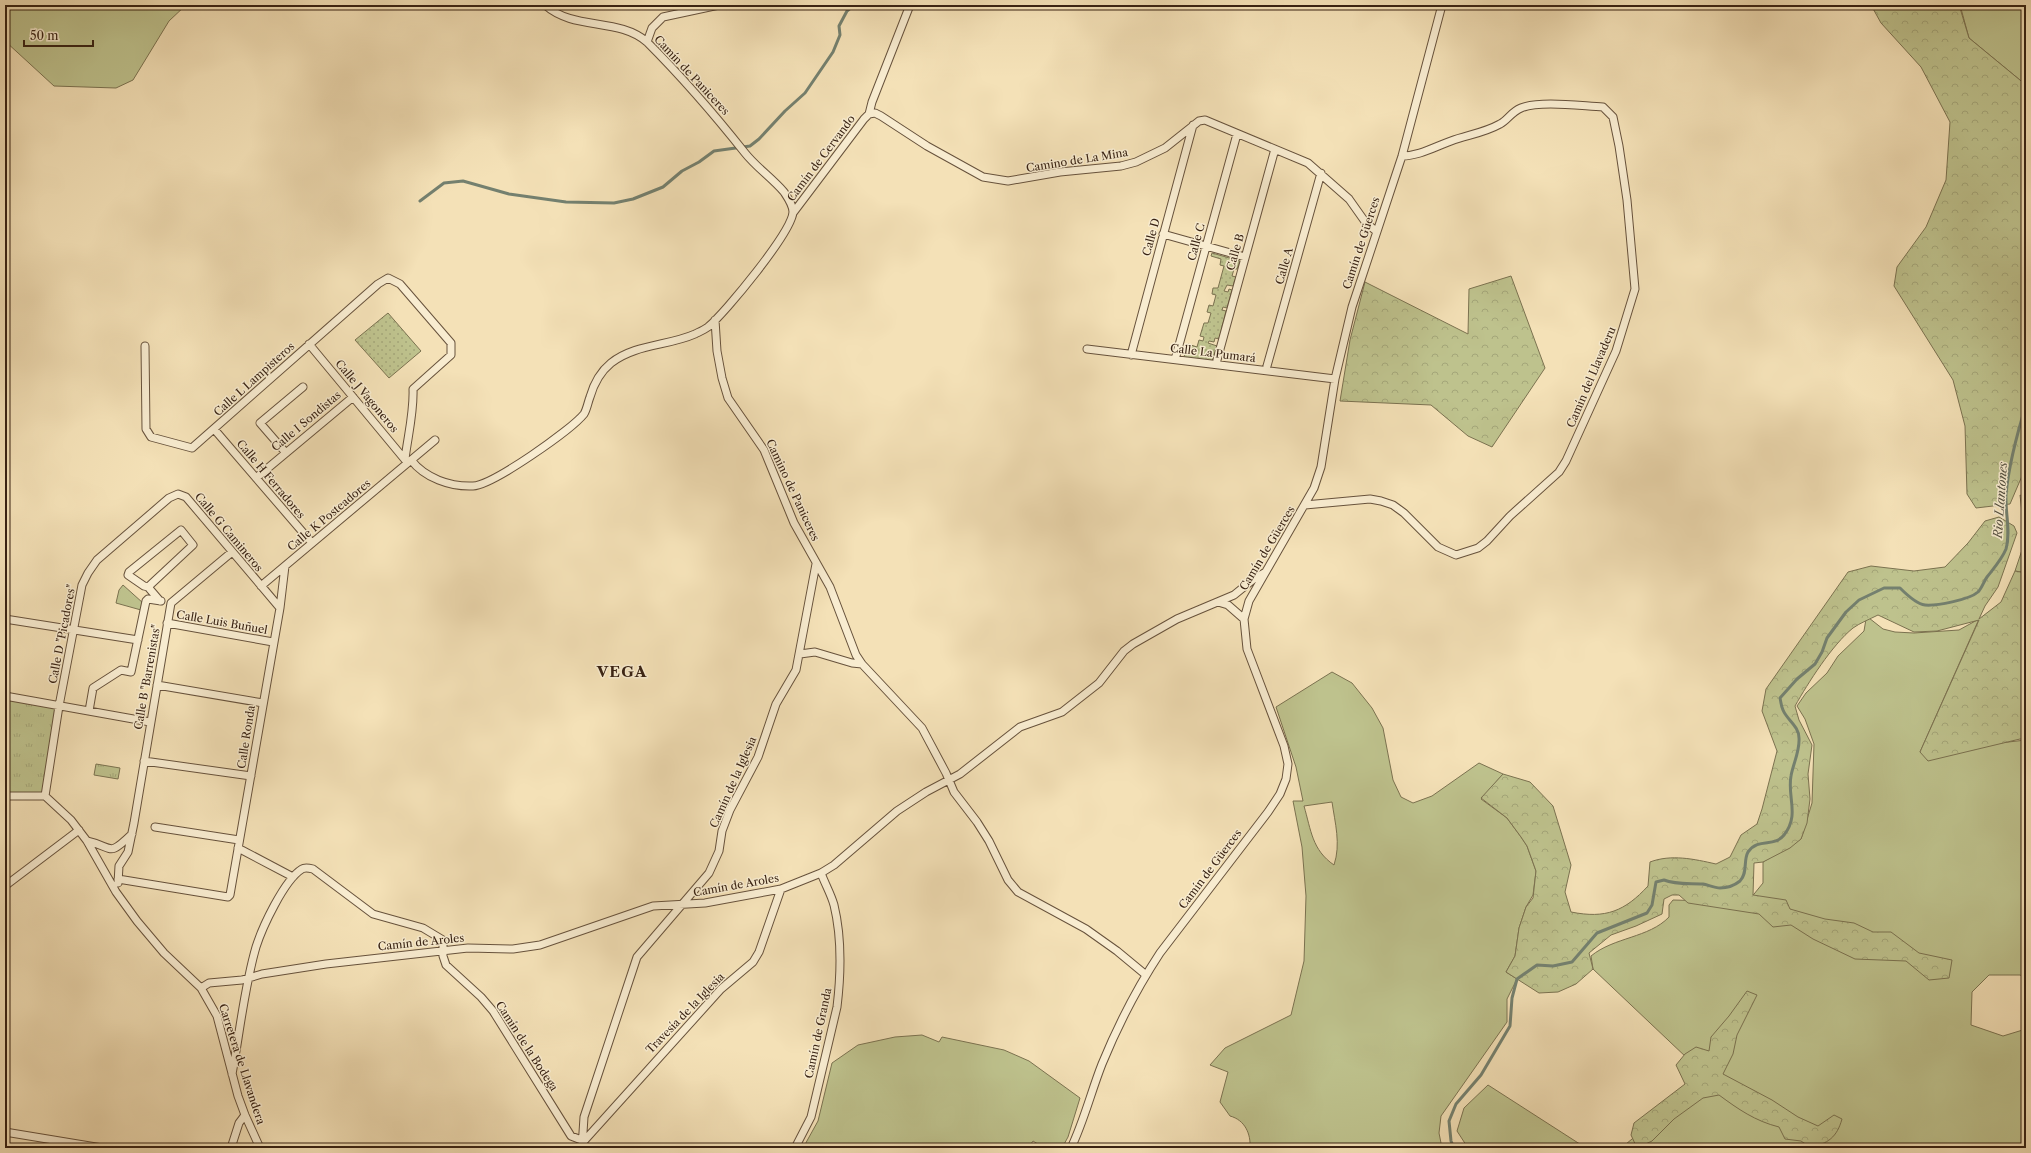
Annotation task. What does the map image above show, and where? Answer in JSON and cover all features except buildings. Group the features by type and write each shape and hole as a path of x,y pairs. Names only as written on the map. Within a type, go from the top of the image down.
{"street":[{"name":"Camín de Paniceres","path":"545,5 562,17 580,23 620,28 647,42 737,141 745,153 784,192 791,204 793,213"},
{"path":"647,42 652,28 663,17 719,5"},
{"name":"Camín de Cervando","path":"793,213 869,114 872,102 910,5"},
{"name":"Camín de Güerces","path":"1071,1148 1082,1124 1101,1066 1121,1021 1146,975 1160,952 1268,812 1280,794 1286,779 1288,764 1284,746 1248,649 1244,619 1249,601 1305,505 1314,488 1321,467 1335,379 1352,307 1402,156 1442,5"},
{"name":"Camín del Llavaderu","path":"1305,505 1370,499 1381,501 1392,505 1404,513 1438,548 1445,552 1456,555 1478,548 1551,480 1566,461 1616,351 1631,304 1635,289 1627,200 1613,117 1603,107 1532,105 1520,108 1510,114 1504,122 1485,131 1452,141 1413,156 1402,156"},
{"name":"Camino de La Mina","path":"869,114 875,113 881,116 927,146 983,177 1008,181 1060,172 1114,167 1136,162 1165,148 1193,125"},
{"path":"1193,125 1199,120 1205,120 1308,163 1349,199 1366,223 1376,231"},
{"name":"Calle D","path":"1131,355 1193,125"},
{"name":"Calle C","path":"1176,356 1237,134"},
{"name":"Calle B","path":"1217,360 1275,149"},
{"name":"Calle A","path":"1267,366 1321,173"},
{"path":"714,320 768,258 793,213"},
{"path":"1163,234 1245,258"},
{"name":"Calle L Lampisteros","path":"145,346 146,429 151,437 192,448 378,284 388,278 400,284 450,343 451,355 413,388 413,415 409,427 408,460"},
{"name":"Calle J Vagoneros","path":"309,344 408,460 430,477 446,482 474,486 485,482 552,441 580,419 586,411 596,380 610,364 622,356 636,350 671,343 695,334 707,328 714,320"},
{"name":"Camino de Paniceres","path":"714,320 720,371 728,398 764,450 794,523 830,587 856,654 862,664 922,728 954,792 989,841 1008,880 1018,892 1086,929 1117,951 1146,975"},
{"name":"Calle La Pumará","path":"1087,349 1335,379"},
{"path":"286,453 260,422 303,387"},
{"name":"Calle I Sondistas","path":"256,478 353,397"},
{"name":"Calle H Ferradores","path":"214,429 312,544"},
{"name":"Calle K Posteadores","path":"261,586 312,544 408,460 435,440"},
{"name":"Calle G Camineros","path":"178,494 186,497 261,586"},
{"name":"Calle D \"Picadores\"","path":"45,796 59,706 82,585 97,560 169,498 178,494"},
{"path":"148,587 192,548 193,545 180,530 129,572 128,575 144,586 148,587 160,601"},
{"path":"89,711 93,688 120,670 131,672 146,601 148,599 171,603 232,552"},
{"name":"Camín de la Iglesia","path":"583,1144 584,1117 637,957 668,923 680,905 709,873 719,851 722,831 730,810 758,757 776,704 791,681 800,654 816,564"},
{"name":"Calle Ronda","path":"118,879 228,897 230,894 280,608 285,566"},
{"name":"Camín de Aroles","path":"201,988 209,983 249,979 269,973 444,950 468,948 513,949 540,945 652,906 705,903 781,889 821,873 834,865 897,811 926,792 949,781 1020,727 1062,712 1099,683 1124,651 1133,644 1177,619 1234,595 1255,578 1264,573"},
{"path":"261,586 280,608"},
{"path":"1218,602 1228,605 1244,619"},
{"name":"Calle B \"Barrenistas\"","path":"120,863 128,852 132,834 171,603"},
{"path":"5,618 138,640"},
{"name":"Calle Luis Buñuel","path":"167,623 273,642"},
{"path":"800,654 815,652 852,663 862,664"},
{"path":"157,685 263,704"},
{"path":"5,696 150,722"},
{"path":"144,762 251,776"},
{"path":"5,796 45,796"},
{"name":"Carretera de Llavandera","path":"45,796 79,830 87,841 116,892 137,921 164,953 201,988 217,1016 232,1074 245,1115 260,1148"},
{"path":"155,826 239,840"},
{"path":"5,886 79,830"},
{"path":"120,863 112,870 103,868 102,856 132,834"},
{"path":"87,841 119,853 120,863 116,892"},
{"path":"238,848 293,877"},
{"name":"Camín de la Bodega","path":"232,1074 256,946 278,898 293,877 303,868 313,869 374,914 407,922 423,928 443,940 443,956 446,965 481,997 493,1011 571,1136 583,1144"},
{"name":"Camín de Granda","path":"795,1148 811,1117 837,1007 839,989 840,939 834,904 821,873"},
{"name":"Travesía de la Iglesia","path":"583,1144 657,1058 721,989 753,962 759,952 781,889"},
{"path":"231,1148 239,1123 245,1115"},
{"path":"5,1132 102,1148"}],"green space":[{"path":"5,5 186,5 169,21 133,80 116,88 54,86 5,41"},
{"path":"1871,5 1955,5 1960,8 1969,38 2026,85 2026,460 2022,476 2010,504 1976,508 1967,494 1965,426 1953,380 1894,286 1897,267 1926,227 1946,180 1950,122 1921,67 1881,23"},
{"path":"1960,5 2026,5 2026,85 1969,38"},
{"path":"1212,253 1240,261 1237,269 1234,269 1232,276 1236,277 1233,286 1227,285 1224,291 1228,292 1229,289 1232,290 1227,308 1223,307 1222,310 1226,311 1219,339 1215,338 1214,342 1209,341 1208,343 1217,346 1212,362 1183,360 1188,344 1197,347 1199,340 1203,341 1204,337 1200,336 1204,323 1208,323 1211,313 1207,312 1209,305 1213,306 1216,295 1212,294 1213,288 1218,288 1224,266 1220,265 1221,259 1211,256"},
{"path":"1511,276 1545,368 1492,447 1468,436 1431,405 1340,401 1350,340 1365,282 1468,334 1469,289"},
{"path":"388,313 421,351 389,378 355,340"},
{"path":"2020,495 2026,498 2026,573 2015,571 2023,547 2024,530"},
{"path":"1999,517 2014,526 2017,533 1998,587 1985,606 1979,619 2001,602 2015,571 2026,573 2026,740 2020,739 1928,761 1920,752 1979,620 1937,631 1914,632 1878,615 1853,628 1845,635 1829,654 1795,706 1799,720 1812,745 1808,774 1810,799 1807,823 1801,839 1790,848 1763,862 1754,863 1753,895 1786,900 1790,909 1825,919 1854,923 1873,932 1891,932 1919,953 1952,960 1949,978 1929,980 1906,961 1855,959 1813,939 1791,925 1773,927 1759,914 1688,903 1679,895 1672,895 1664,899 1662,914 1611,935 1589,953 1593,969 1576,984 1558,992 1539,993 1506,972 1515,956 1519,928 1526,907 1533,898 1536,871 1527,846 1507,818 1481,798 1503,774 1530,782 1553,806 1571,865 1565,892 1571,912 1583,914 1605,913 1614,911 1631,902 1648,886 1650,862 1666,858 1683,858 1716,864 1730,857 1741,835 1757,824 1777,751 1762,711 1766,689 1848,572 1871,566 1914,571 1945,567 1968,543 1985,521"},
{"path":"123,585 143,603 141,610 116,603 119,590"},
{"path":"1869,618 1883,629 1895,632 1914,633 1959,630 1979,619 1920,752 2026,740 2026,978 2020,975 1989,975 1972,992 1971,1025 2003,1036 2026,1029 2026,1148 1628,1148 1626,1144 1706,1076 1593,969 1591,956 1610,945 1642,934 1661,924 1669,917 1669,905 1673,900 1711,901 1750,899 1763,883 1763,862 1801,839 1812,803 1814,744 1805,719 1797,706 1806,693 1827,673 1838,656 1864,631 1866,619"},
{"path":"1332,672 1352,683 1372,708 1383,728 1393,780 1401,797 1413,803 1432,796 1479,763 1503,774 1481,799 1507,818 1527,846 1536,871 1533,895 1526,907 1519,928 1515,956 1506,972 1517,979 1507,999 1507,1022 1441,1116 1439,1133 1442,1148 1250,1148 1246,1128 1240,1121 1230,1116 1220,1102 1228,1072 1210,1065 1225,1048 1291,1015 1304,961 1306,896 1302,847 1293,801 1303,801 1296,767 1276,707","holes":["1332,802 1337,841 1334,865 1321,853 1313,839 1304,806"]},
{"path":"5,696 59,706 45,796 5,796"},
{"path":"96,764 120,768 118,779 94,775"},
{"path":"1747,991 1757,995 1737,1035 1733,1054 1723,1074 1772,1100 1798,1117 1818,1126 1834,1115 1842,1119 1837,1131 1827,1142 1810,1147 1801,1141 1785,1139 1779,1127 1754,1118 1719,1095 1703,1098 1674,1119 1652,1141 1637,1148 1631,1135 1634,1123 1685,1084 1676,1065 1685,1054 1696,1047 1709,1051 1711,1037 1729,1016"},
{"path":"922,1035 939,1042 942,1037 1004,1050 1029,1061 1080,1098 1068,1137 1062,1148 1044,1148 1033,1141 1028,1148 973,1148 970,1145 968,1148 803,1148 818,1121 832,1063 858,1045 895,1037"},
{"path":"1488,1085 1586,1148 1468,1148 1457,1131 1464,1108"}],"waterway":[{"path":"420,201 444,183 463,181 509,194 566,202 614,203 633,199 663,187 682,171 699,162 714,151 750,146 759,139 785,111 805,93 833,52 840,35 839,26 847,11 854,5"},
{"name":"Rio Llantones","path":"1454,1148 1451,1141 1449,1121 1456,1104 1481,1075 1510,1026 1512,998 1517,979 1537,965 1553,966 1572,962 1597,933 1647,913 1652,905 1656,882 1664,880 1678,883 1703,884 1716,888 1728,887 1736,884 1740,881 1744,874 1748,852 1752,847 1762,843 1776,841 1784,835 1789,828 1791,820 1792,806 1790,784 1799,738 1797,730 1781,706 1780,698 1797,679 1815,664 1822,652 1827,638 1846,612 1859,600 1884,588 1900,588 1915,601 1925,605 1960,600 1978,592 2006,549 2008,536 2006,501 2007,482 2026,405"}],"district":[{"name":"VEGA","path":"622,671"}]}
